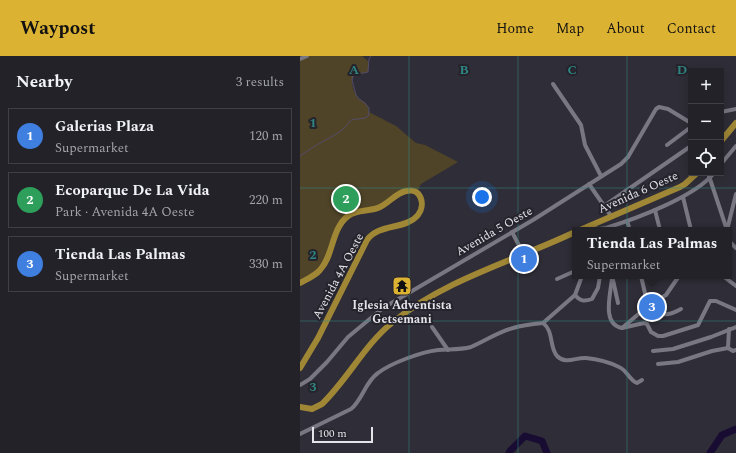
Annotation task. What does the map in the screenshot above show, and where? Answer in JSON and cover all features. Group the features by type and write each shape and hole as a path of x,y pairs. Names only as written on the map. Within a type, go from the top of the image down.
{"main road":[{"path":"723,140 736,123"},
{"name":"Avenida 6 Oeste","path":"585,227 685,184 693,176"},
{"name":"Avenida 4A Oeste","path":"300,283 314,275 322,268 339,227 348,215 378,208 406,191 414,191 420,197 422,206 420,213 416,217 407,222 378,231 367,240 318,338 300,368"},
{"path":"300,407 312,409 318,407 324,402 376,339 393,322 417,305 449,287 572,234"}],"street":[{"path":"300,59 306,56"},
{"path":"553,84 581,126 585,145 601,176"},
{"name":"Avenida 5 Oeste","path":"300,384 310,379 327,362 348,337 383,308 512,232 626,160 656,109 659,107 668,109 688,121"},
{"path":"724,111 736,109"},
{"path":"667,145 688,128"},
{"path":"724,160 736,146"},
{"path":"604,206 688,148"},
{"path":"710,178 726,227"},
{"name":"Avenida 6 Oeste","path":"609,227 655,210 682,197 710,178"},
{"path":"589,184 611,216"},
{"path":"728,227 736,194"},
{"path":"682,197 690,227"},
{"path":"655,210 659,227"},
{"path":"627,221 629,227"},
{"path":"512,232 524,254"},
{"path":"567,236 572,236"},
{"path":"557,279 572,272"},
{"path":"300,434 351,409 356,405 371,379 382,370 423,353 471,347 513,328 543,323 575,295 581,279"},
{"path":"575,295 582,301 592,299 598,288 600,279"},
{"path":"612,279 608,308 612,322 618,328 644,323 654,334 663,336 698,325 710,301 716,301 736,310"},
{"path":"613,279 618,303"},
{"path":"642,279 648,306 662,315 672,314 681,310"},
{"path":"622,328 648,306 666,295 676,279"},
{"path":"727,279 736,286"},
{"path":"543,323 547,326 550,332 557,356 562,360 568,361 587,358 603,361 622,369 633,382 637,383 642,380"},
{"path":"432,327 448,350"},
{"path":"653,351 673,350 736,327"},
{"path":"728,348 729,329"},
{"path":"658,364 678,362 712,351 728,348 733,351 736,350"}],"shaded area":[{"path":"307,56 362,56 369,62 368,72 356,75 352,80 352,83 356,96 367,105 369,112 396,126 416,143 425,145 458,162 421,184 417,192 409,190 384,205 346,217 322,268 300,283 300,59"}],"waterway":[{"path":"300,156 338,133 351,120 365,118 368,116 369,108 356,95 352,80 353,76 368,72 369,59 371,56"},
{"path":"710,453 722,435 736,429"},
{"path":"509,453 525,436 542,441 547,453"}],"place":[{"name":"Ecoparque De La Vida","path":"346,199"},
{"name":"Galerias Plaza","path":"524,259"},
{"name":"Iglesia Adventista Getsemani","path":"402,286"},
{"name":"Tienda Las Palmas","path":"652,307"}]}
